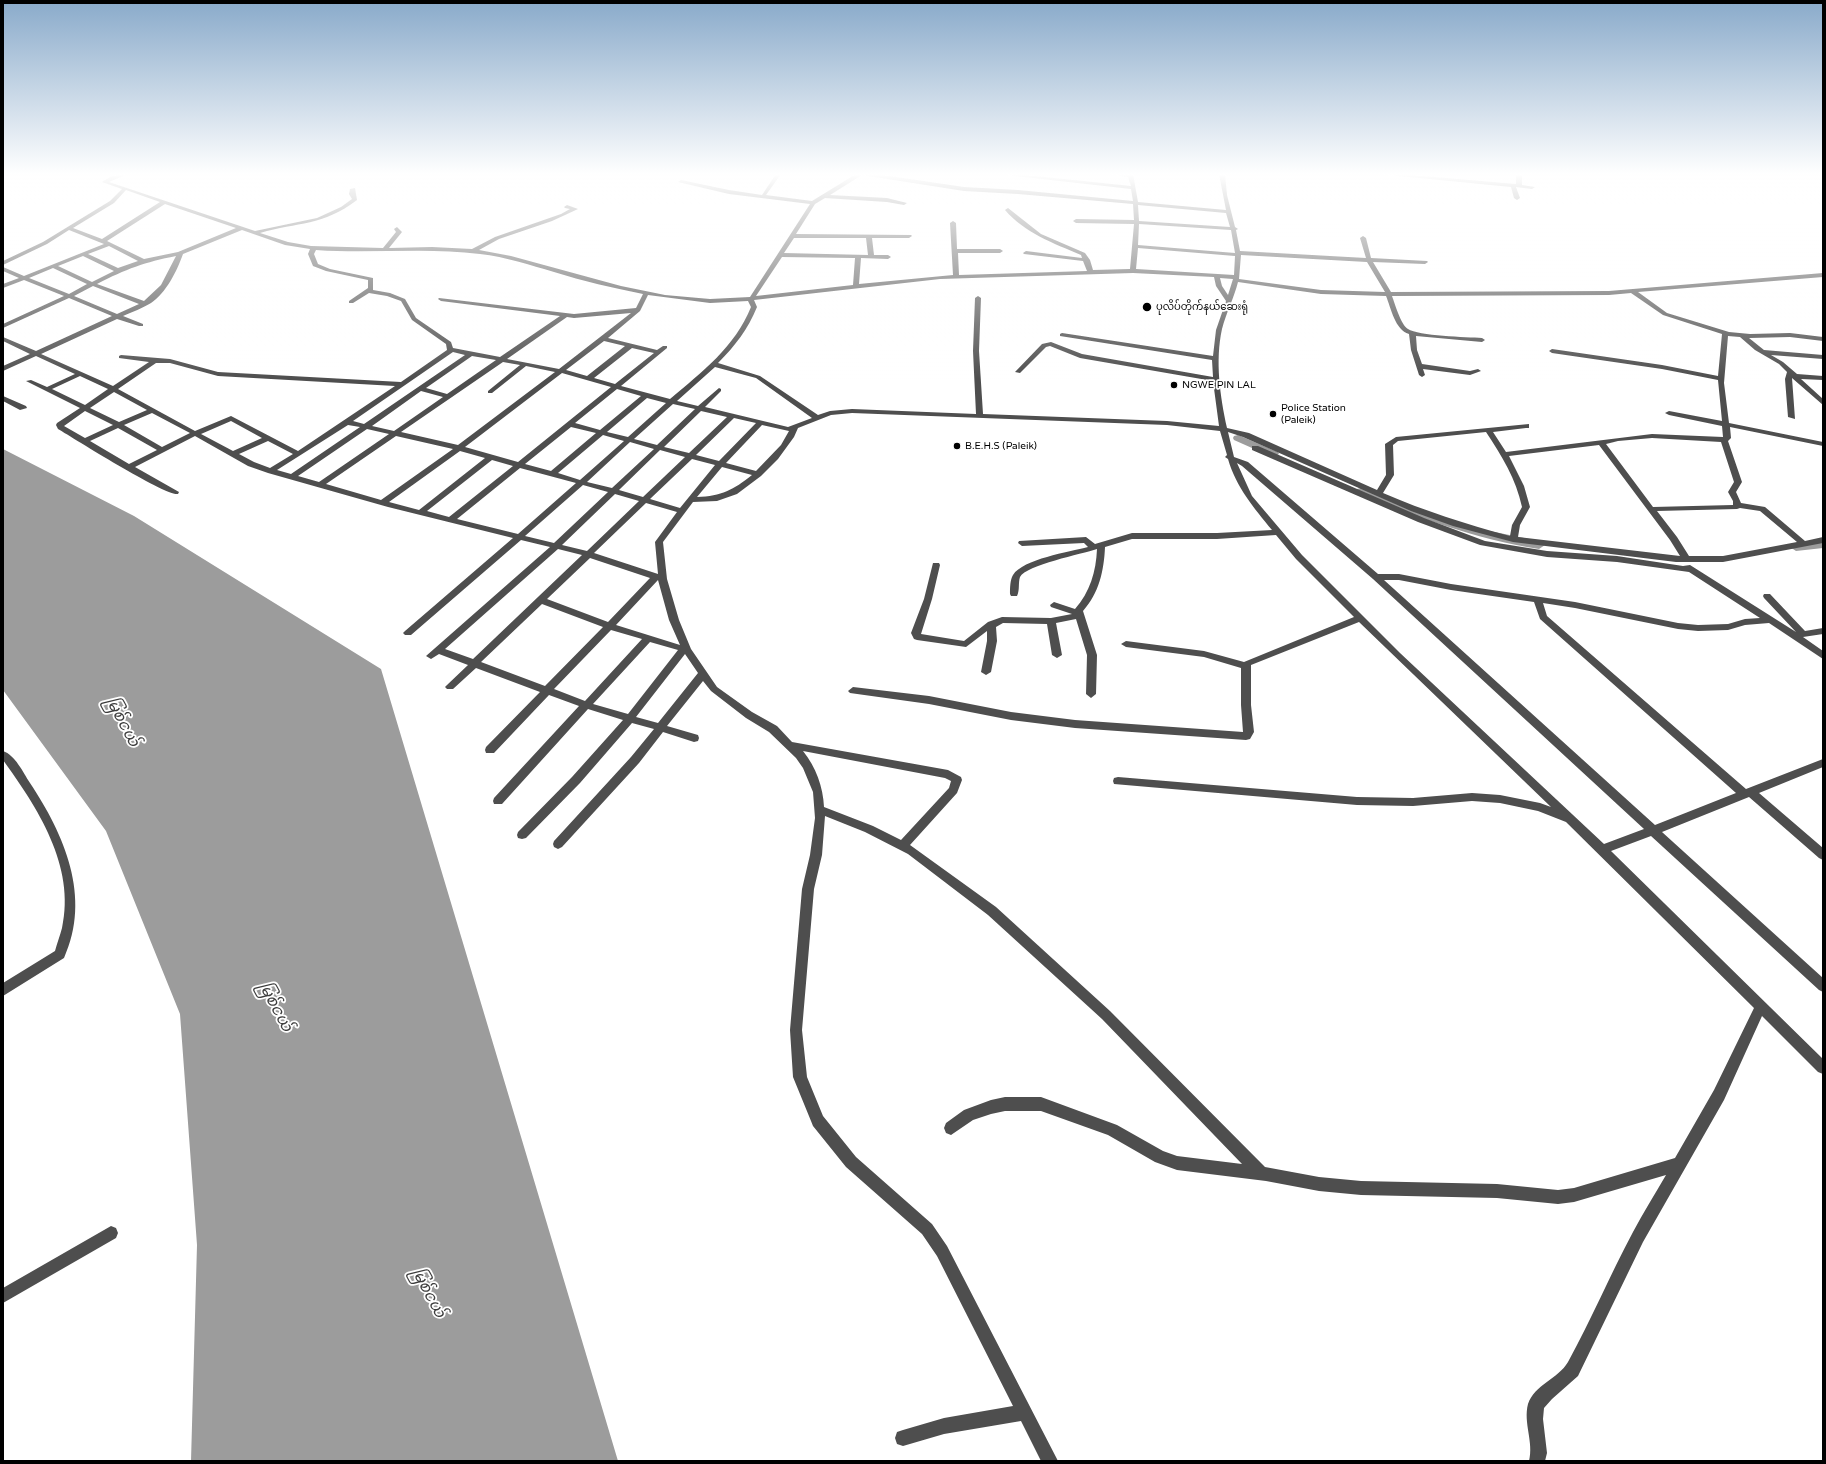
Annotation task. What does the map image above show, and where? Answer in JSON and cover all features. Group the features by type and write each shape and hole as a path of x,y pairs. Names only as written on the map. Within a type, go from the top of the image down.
{"street":[{"path":"3,263 45,242"},
{"path":"103,242 143,261"},
{"path":"3,326 69,296 118,271 143,261 180,253 206,242"},
{"path":"281,242 314,248 428,248 473,251 508,257 585,279 648,292 697,301 732,302 927,278 1091,272 1133,271 1216,275 1321,292 1389,295 1633,292 1823,275"},
{"path":"386,248 391,242"},
{"path":"473,251 489,242"},
{"path":"751,300 788,242"},
{"path":"870,242 871,257"},
{"path":"954,242 956,277"},
{"path":"1058,242 1083,254 1087,260 1091,272"},
{"path":"1133,271 1135,242"},
{"path":"1237,242 1238,254 1236,279 1218,331 1216,359 1223,429 1229,457 1243,489 1276,532 1360,618 1602,849 1823,1068"},
{"path":"1364,242 1369,260 1389,295 1401,325 1406,331 1412,333 1482,340"},
{"path":"3,286 109,244"},
{"path":"1062,244 1064,257 1070,273"},
{"path":"1135,246 1238,254 1425,262"},
{"path":"314,248 312,254 316,265 328,270 370,279 372,287 351,302"},
{"path":"954,251 1000,251"},
{"path":"4,369 144,304 154,297 176,265 180,253"},
{"path":"1026,253 1087,260"},
{"path":"82,254 118,271"},
{"path":"780,255 888,257"},
{"path":"856,287 858,257"},
{"path":"53,266 92,284 144,304"},
{"path":"3,269 117,317 141,325"},
{"path":"1216,275 1219,286 1229,300"},
{"path":"368,291 388,294 403,300 414,319 449,343 450,350"},
{"path":"383,502 459,448 602,339 638,310 648,292"},
{"path":"1633,292 1666,314 1725,333 1743,336 1790,335 1823,339"},
{"path":"978,298 976,350 980,416"},
{"path":"441,299 566,315 593,315 638,310"},
{"path":"408,633 520,537 712,364 745,328 754,307 751,300"},
{"path":"320,485 500,359 566,315"},
{"path":"3,318 13,322"},
{"path":"1412,333 1414,350 1422,376"},
{"path":"1725,333 1721,379 1727,438 1724,440 1738,482 1732,492 1738,505"},
{"path":"1062,335 1216,359"},
{"path":"1743,336 1761,352 1781,363 1822,401"},
{"path":"3,339 114,389 251,464 383,502 588,554 660,578"},
{"path":"602,339 658,352"},
{"path":"1018,372 1044,345 1051,344 1080,356 1217,380"},
{"path":"588,379 630,346"},
{"path":"452,519 665,347"},
{"path":"271,471 347,422 450,350 560,371 701,409 760,423 794,428 817,418 841,411 1167,422 1223,429 1246,435 1414,509 1456,524 1545,546 1676,559 1689,566 1770,620 1799,634 1823,631"},
{"path":"1552,350 1662,367 1721,379"},
{"path":"1761,352 1823,357"},
{"path":"292,477 472,354"},
{"path":"121,358 170,361 218,374 400,384"},
{"path":"155,361 60,425 84,441 175,492"},
{"path":"490,392 525,364"},
{"path":"712,364 758,377 817,418"},
{"path":"1419,366 1470,373 1478,371"},
{"path":"47,389 80,374"},
{"path":"1792,374 1823,378"},
{"path":"1792,374 1788,379 1792,417"},
{"path":"29,381 120,424 162,450"},
{"path":"421,389 447,396"},
{"path":"694,738 586,705 474,664 434,653 556,546 701,409 719,390"},
{"path":"551,475 600,432 646,395"},
{"path":"3,398 23,408"},
{"path":"84,441 152,410"},
{"path":"1669,413 1725,423 1823,444"},
{"path":"450,687 732,416"},
{"path":"129,467 196,433 231,418 298,454"},
{"path":"347,422 459,448 490,458 683,511"},
{"path":"760,423 721,464 663,535 659,542 660,578 685,649 714,690 749,715 773,729 790,745 808,766 818,792 820,818 816,855 808,889 796,1030 800,1077 818,1121 851,1162 931,1234 942,1251 1050,1461"},
{"path":"570,424 758,474"},
{"path":"1380,493 1390,475 1391,468 1388,450 1391,442 1396,439 1526,426"},
{"path":"692,500 725,497 746,485 787,443 794,428"},
{"path":"1488,430 1505,454 1520,483 1526,508 1516,525 1513,538"},
{"path":"1505,454 1601,444 1618,438 1659,436 1724,440"},
{"path":"234,454 267,438"},
{"path":"1601,444 1651,509 1689,566"},
{"path":"1255,448 1456,534 1483,543 1560,556 1617,559 1689,566 1823,540"},
{"path":"1229,457 1245,464 1376,577 1655,830 1823,986"},
{"path":"421,512 490,458"},
{"path":"1651,509 1730,508 1738,505 1762,509 1804,544"},
{"path":"1014,594 1016,577 1022,570 1032,564 1047,561 1127,537 1137,535 1217,536 1276,532"},
{"path":"1022,543 1127,537"},
{"path":"1086,540 1097,546"},
{"path":"936,565 928,599 916,635 966,644 980,632 992,629 1002,620 1051,621 1078,615 1091,595 1099,567 1097,546"},
{"path":"1545,546 1560,556"},
{"path":"1376,577 1399,577 1575,605 1678,626 1698,628 1728,627 1745,622 1770,620"},
{"path":"490,750 610,626 660,578"},
{"path":"1767,596 1799,634 1823,656"},
{"path":"541,600 610,626 685,649"},
{"path":"1537,600 1543,618 1747,793 1823,855"},
{"path":"1054,605 1078,615 1082,621 1092,655 1091,694"},
{"path":"853,691 929,700 1011,716 1075,724 1246,736 1249,732 1246,705 1246,666 1248,663 1360,618"},
{"path":"1051,621 1057,655"},
{"path":"986,672 992,629"},
{"path":"498,801 648,638"},
{"path":"1126,644 1204,654 1246,666"},
{"path":"522,835 576,780 630,718 685,649"},
{"path":"558,844 607,792 704,674"},
{"path":"790,745 948,774 954,777 957,780 953,790 902,846"},
{"path":"3,755 6,756 31,790 60,847 70,880 71,896 69,923 60,954 3,990"},
{"path":"1602,849 1655,830 1823,763"},
{"path":"1118,782 1357,801 1413,802 1472,797 1500,799 1540,807 1571,820"},
{"path":"819,809 869,829 912,851 992,912 1106,1015 1219,1132 1262,1174"},
{"path":"1541,1458 1535,1419 1536,1405 1546,1393 1572,1370 1638,1237 1719,1095 1761,1006"},
{"path":"951,1128 969,1116 991,1106 1005,1104 1041,1104 1112,1130 1160,1157 1177,1163 1262,1174 1319,1184 1361,1188 1497,1190 1558,1197 1574,1195 1679,1164"},
{"path":"3,1296 111,1233"},
{"path":"903,1438 944,1426 1025,1412"}],"water":[{"name":"မြစ်ငယ်","path":"3,449 134,516 381,669 618,1461 191,1461 197,1245 180,1014 106,831 3,690"}],"waterway":[{"path":"1238,438 1274,454"},
{"path":"1361,491 1470,531 1516,542 1539,545"},
{"path":"1796,547 1823,544"}],"place":[{"name":"ပုလိပ်တိုက်နယ်ဆေးရုံ","path":"1147,307"},
{"name":"NGWE PIN LAL","path":"1174,385"},
{"name":"Police Station (Paleik)","path":"1273,414"},
{"name":"B.E.H.S (Paleik)","path":"957,446"}]}
